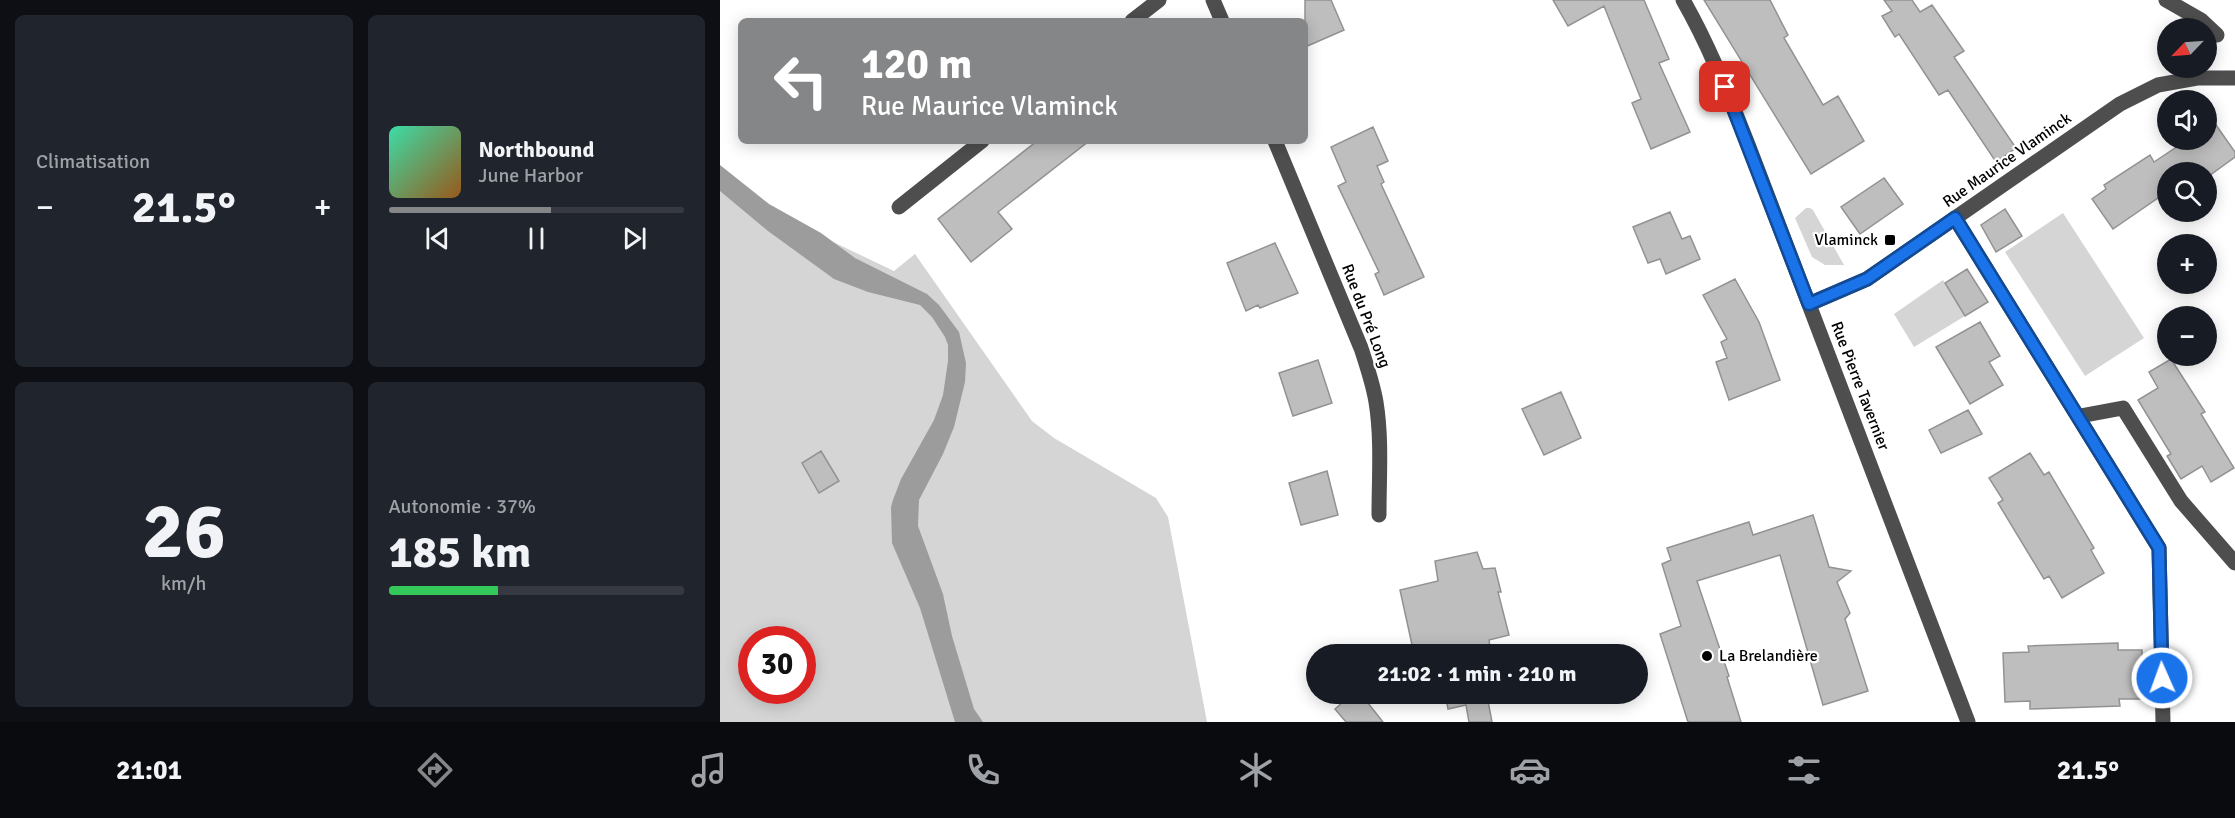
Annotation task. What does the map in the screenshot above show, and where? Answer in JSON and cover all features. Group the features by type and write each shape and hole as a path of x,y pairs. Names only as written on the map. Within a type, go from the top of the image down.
{"street":[{"path":"1136,18 1159,0"},
{"path":"1213,0 1221,18"},
{"name":"Rue Pierre Tavernier","path":"1683,0 1717,67 1968,722"},
{"path":"2166,0 2198,18"},
{"name":"Rue Maurice Vlaminck","path":"1809,304 1867,279 2120,104 2158,85 2197,78 2235,78"},
{"path":"899,207 978,144"},
{"name":"Rue du Pré Long","path":"1276,144 1361,348 1370,376 1379,429 1380,515"},
{"path":"1955,218 2159,548 2163,722"},
{"path":"2080,417 2124,408 2181,501 2235,563"}],"shaded area":[{"path":"720,165 769,204 821,233 855,258 927,294 939,305 959,332 966,363 965,382 954,427 919,500 918,526 943,594 952,636 974,709 983,722 955,722 920,608 892,543 891,507 893,500 901,479 934,420 943,395 948,361 948,345 945,337 932,317 920,305 868,292 834,279 768,231 720,191"},
{"path":"720,188 894,271 915,254 1032,421 1054,438 1156,498 1168,517 1207,722 720,722"},
{"path":"1806,208 1813,210 1844,265 1825,265 1812,257 1795,218"},
{"path":"2063,213 2144,338 2085,376 2005,252"},
{"path":"1943,280 1965,316 1914,347 1894,314"}],"building":[{"path":"1305,0 1331,0 1344,30 1308,46 1308,18 1305,18"},
{"path":"1553,0 1644,0 1669,59 1659,63 1690,132 1651,149 1632,103 1641,99 1604,6 1568,26"},
{"path":"1704,0 1770,0 1788,35 1784,38 1823,105 1838,96 1864,141 1811,174"},
{"path":"1884,0 1912,0 1920,12 1932,5 1964,51 1954,57 2016,148 1996,162 1948,90 1939,95 1899,34 1895,37 1882,16 1892,11"},
{"path":"2217,126 2235,152 2235,157 2217,170 2217,162 2157,162 2157,199 2113,229 2092,199 2106,189 2104,185 2150,155 2154,162 2172,150 2217,150"},
{"path":"1373,127 1388,161 1377,166 1384,182 1381,184 1424,277 1384,295 1375,274 1379,272 1338,186 1346,182 1331,147"},
{"path":"1033,144 1085,144 998,212 1012,229 971,262 938,219"},
{"path":"1884,178 1903,204 1860,234 1841,207"},
{"path":"2005,209 2022,236 1996,252 1981,225"},
{"path":"1670,212 1682,239 1690,236 1700,259 1666,274 1660,259 1648,263 1633,227"},
{"path":"1275,243 1298,293 1246,311 1227,263"},
{"path":"1967,269 1988,302 1965,316 1945,283"},
{"path":"1735,279 1759,322 1780,380 1729,400 1716,362 1727,358 1721,342 1727,339 1703,295"},
{"path":"1980,322 2000,356 1989,362 2003,385 1970,404 1936,347"},
{"path":"1318,360 1332,403 1293,416 1279,373"},
{"path":"2159,366 2175,366 2205,412 2201,414 2234,468 2211,482 2202,466 2181,479 2167,456 2171,454 2138,400 2158,388 2149,372"},
{"path":"1561,392 1581,438 1544,455 1522,409"},
{"path":"1968,410 1982,434 1941,453 1929,430"},
{"path":"821,451 839,481 819,493 802,463"},
{"path":"2030,453 2044,475 2049,472 2094,548 2091,550 2104,573 2062,598 2049,576 2044,579 1998,503 2003,500 1989,478"},
{"path":"1327,471 1338,515 1301,525 1289,483"},
{"path":"1813,515 1829,567 1851,571 1837,582 1850,613 1845,619 1868,691 1823,705 1780,555 1697,581 1729,676 1727,677 1741,722 1688,722 1660,634 1681,626 1662,564 1671,560 1667,548 1749,522 1753,535"},
{"path":"1477,552 1483,569 1495,568 1501,592 1498,592 1509,635 1489,640 1490,644 1412,644 1400,590 1438,581 1435,561"},
{"path":"2118,643 2118,650 2142,650 2144,699 2119,699 2120,706 2030,709 2030,701 2005,702 2003,653 2029,652 2028,646"},
{"path":"1341,704 1369,704 1383,722 1346,722 1335,709"},
{"path":"1447,704 1489,704 1492,722 1469,722 1466,705 1448,709"}],"place":[{"name":"Vlaminck","path":"1890,240"},
{"name":"La Brelandière","path":"1707,656"}],"route":[{"path":"1725,87 1809,304 1867,279 1955,218 2159,548 2162,678"}]}
